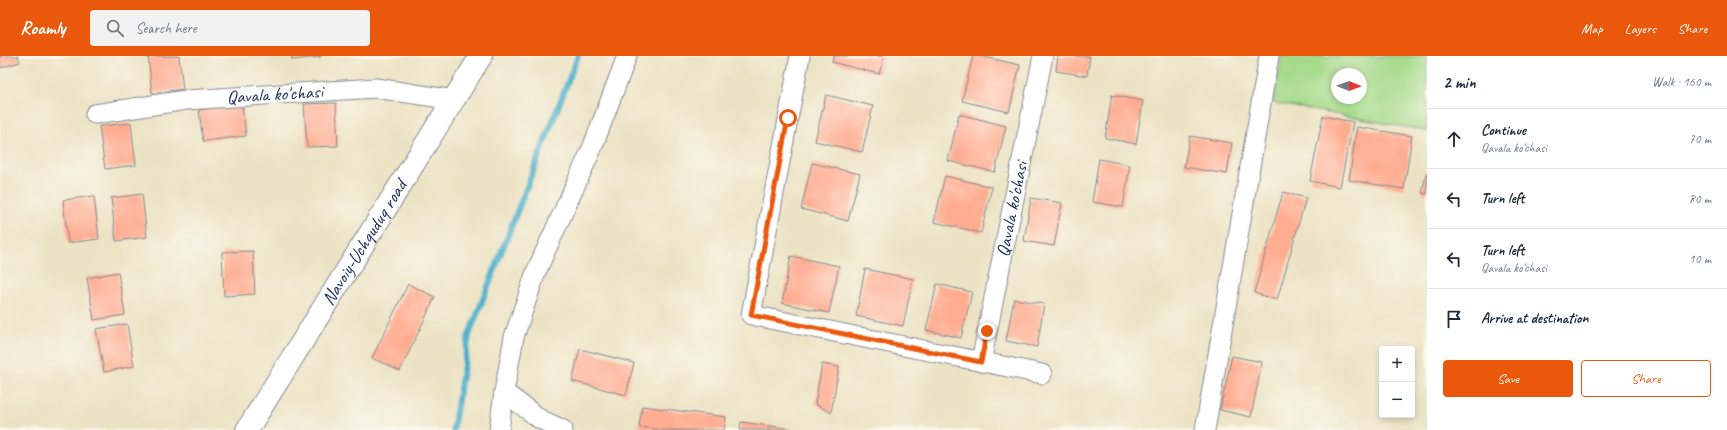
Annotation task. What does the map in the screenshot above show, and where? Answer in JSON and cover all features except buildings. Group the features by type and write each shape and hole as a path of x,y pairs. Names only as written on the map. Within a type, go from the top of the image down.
{"highway":[{"name":"Navoiy-Uchquduq road","path":"247,430 482,56"}],"street":[{"path":"499,430 514,337 536,272 593,146 627,56"},
{"path":"799,56 751,315 1042,374"},
{"name":"Qavala ko'chasi","path":"981,362 1043,56"},
{"path":"1205,430 1269,56"},
{"name":"Qavala ko'chasi","path":"95,114 186,100 376,88 454,100"},
{"path":"504,392 540,419 563,430"}],"green space":[{"path":"1282,56 1427,56 1427,131 1273,103"}],"waterway":[{"path":"453,430 469,335 578,56"}],"route":[{"path":"788,118 751,315 981,362 987,331"}]}
